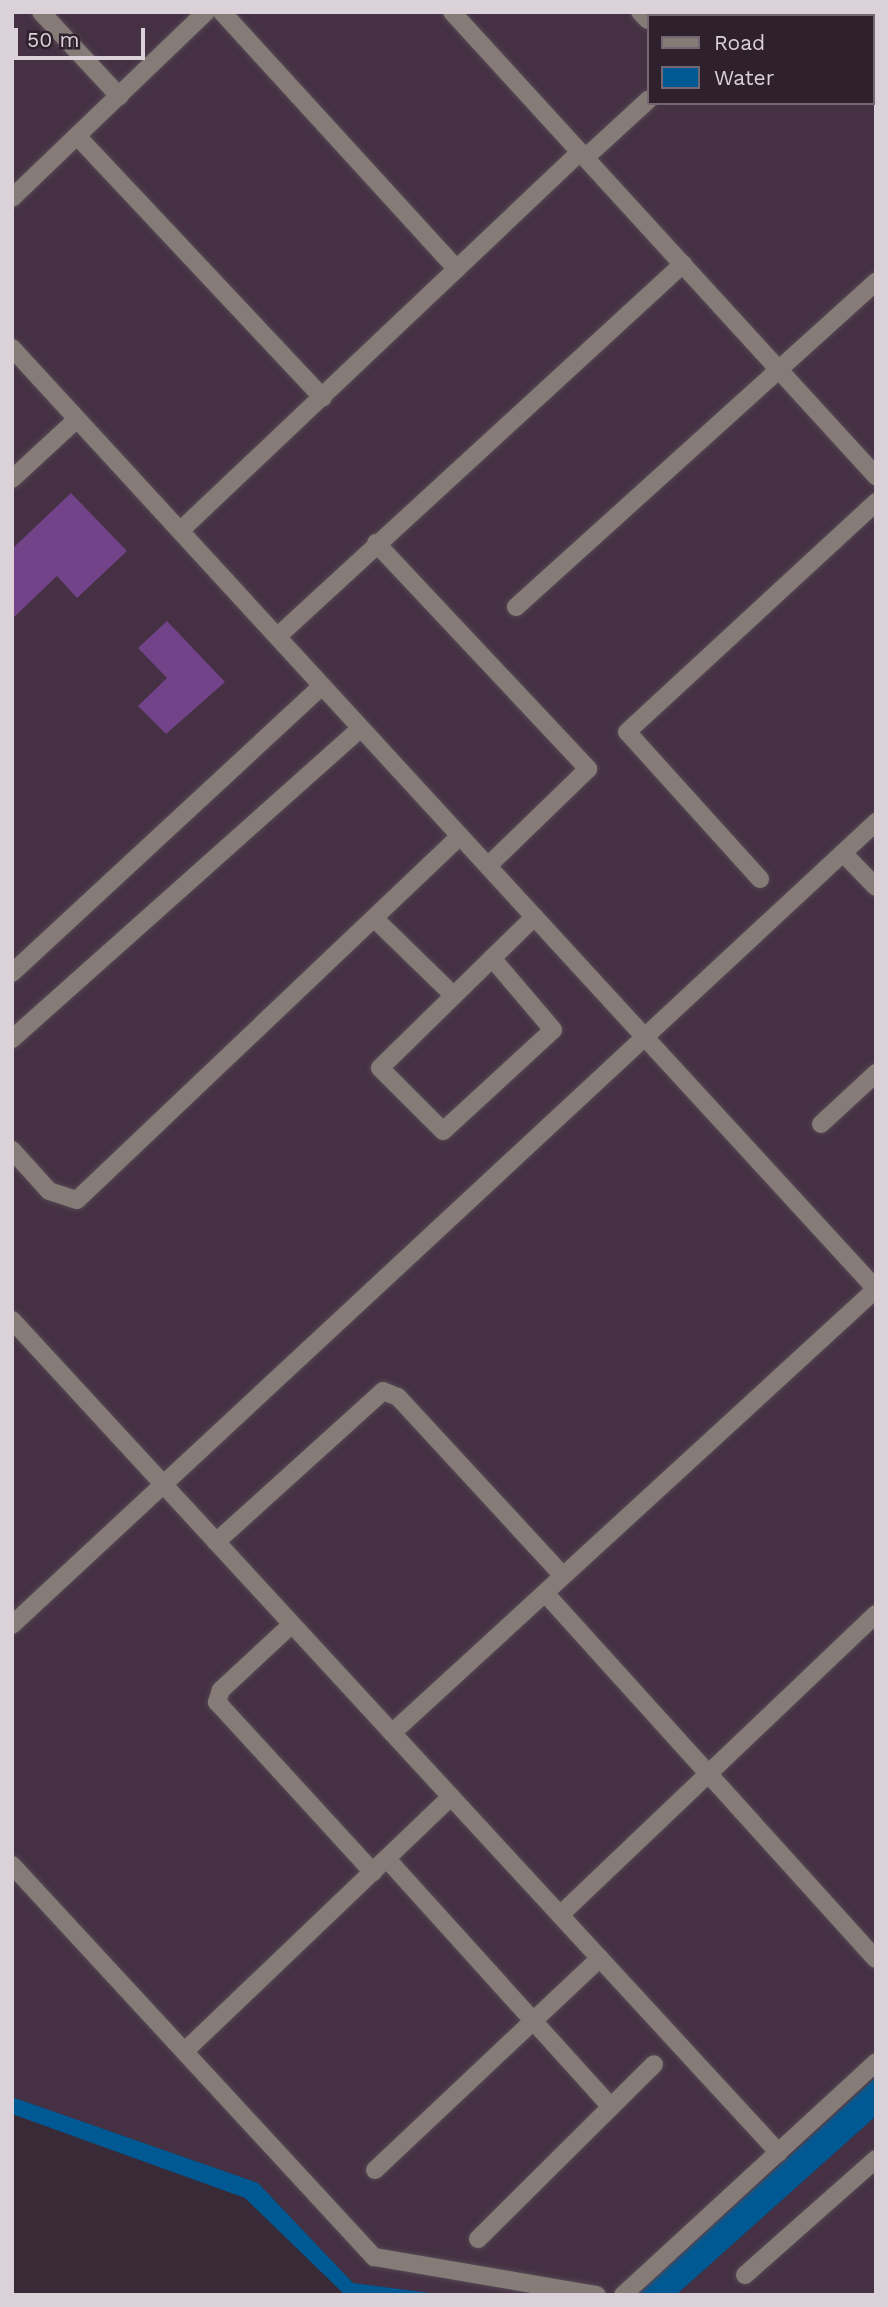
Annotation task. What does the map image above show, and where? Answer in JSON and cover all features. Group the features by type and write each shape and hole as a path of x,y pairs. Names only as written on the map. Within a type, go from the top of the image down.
{"lane":[{"path":"41,12 119,96"},
{"path":"12,198 206,12"},
{"path":"222,12 457,269"},
{"path":"452,12 876,475"},
{"path":"181,530 457,269 582,155 646,102"},
{"path":"77,136 323,398"},
{"path":"278,636 376,543 683,264"},
{"path":"516,607 876,282"},
{"path":"12,348 876,1289 392,1733"},
{"path":"12,479 76,420"},
{"path":"760,879 627,732 876,502"},
{"path":"376,543 588,769 489,865"},
{"path":"12,973 321,687"},
{"path":"12,1039 361,728"},
{"path":"12,1625 876,822"},
{"path":"12,1150 49,1191 77,1200 377,920 460,836"},
{"path":"843,853 876,887"},
{"path":"492,958 553,1031 443,1131 380,1068 454,996 492,958 534,917"},
{"path":"377,920 454,996"},
{"path":"821,1124 876,1073"},
{"path":"12,1320 779,2153"},
{"path":"216,1542 383,1391 398,1397 563,1576"},
{"path":"545,1593 876,1959"},
{"path":"560,1915 711,1777 876,1614"},
{"path":"291,1625 221,1690 217,1702 373,1872"},
{"path":"187,2049 451,1797"},
{"path":"387,1858 609,2105"},
{"path":"12,1865 187,2049 374,2257 597,2295"},
{"path":"375,2170 600,1958"},
{"path":"623,2295 876,2062"},
{"path":"478,2239 609,2105 653,2064"},
{"path":"745,2275 876,2159"}],"shaded area":[{"path":"12,12 876,12 876,2077 637,2295 446,2295 353,2283 258,2183 12,2097"},
{"path":"876,2116 876,2295 676,2295"}],"water":[{"path":"876,2077 876,2116 676,2295 637,2295"},
{"path":"12,2097 258,2183 353,2283 446,2295 345,2295 245,2198 12,2114"}],"building":[{"path":"71,493 127,551 77,598 57,576 12,619 12,549"},
{"path":"167,621 225,682 166,734 138,706 167,678 138,648"}]}
